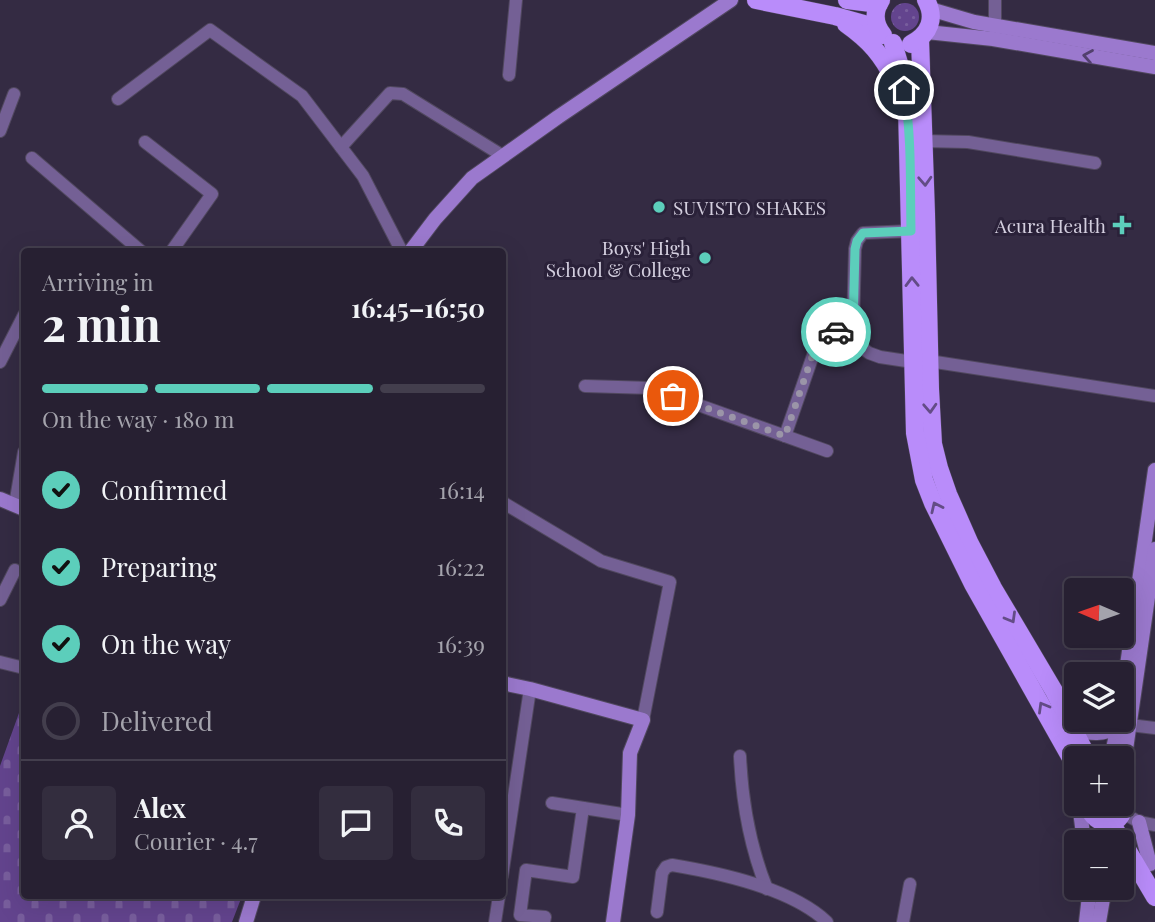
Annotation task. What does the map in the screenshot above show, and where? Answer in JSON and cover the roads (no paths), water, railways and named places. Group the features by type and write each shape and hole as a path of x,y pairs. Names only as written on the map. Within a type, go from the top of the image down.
{"main road":[{"path":"756,0 878,28"},
{"path":"848,0 880,2 876,12 878,28 893,43 911,44 923,36"},
{"path":"928,5 931,17 923,36 926,214 921,361 915,433 924,480 973,584 1070,746"},
{"path":"835,16 878,51 907,107"},
{"path":"893,43 902,73 907,107 911,231 921,361 939,468 976,555 1064,711"},
{"path":"1109,818 1149,870 1155,897"}],"street":[{"path":"509,75 516,0"},
{"path":"413,248 472,178 732,0"},
{"path":"995,0 995,25"},
{"path":"928,5 960,19 1155,52"},
{"path":"118,99 210,30 302,96 363,176 400,248"},
{"path":"923,36 993,39 1155,67"},
{"path":"341,147 390,93 403,94 503,156"},
{"path":"0,131 14,94"},
{"path":"923,141 968,142 1095,163"},
{"path":"145,142 212,194 174,248"},
{"path":"32,158 125,246"},
{"path":"911,231 863,233 857,241 853,327 861,347 869,353 880,357 1155,396"},
{"path":"0,362 21,321"},
{"path":"785,436 818,341 823,336 853,327"},
{"path":"585,386 651,388 827,451"},
{"path":"1127,662 1155,470"},
{"path":"0,499 20,507"},
{"path":"506,504 601,561 670,582 643,720 631,753 628,814 614,922"},
{"path":"1134,675 1151,605 1155,549"},
{"path":"0,600 15,570"},
{"path":"0,663 21,667"},
{"path":"506,684 643,720"},
{"path":"506,849 530,689"},
{"path":"1134,725 1155,728"},
{"path":"1086,732 1108,732"},
{"path":"740,756 741,784 748,824 757,864 767,889"},
{"path":"552,803 628,814"},
{"path":"544,922 545,917 520,915 526,870 573,877 583,808"},
{"path":"1109,818 1155,825"},
{"path":"1139,822 1149,870"},
{"path":"657,912 662,873 666,867 672,866 728,876 767,889 797,902 827,922"},
{"path":"902,922 910,884"},
{"path":"246,922 253,899"},
{"path":"495,922 499,899"},
{"path":"1086,922 1088,900"},
{"path":"1100,922 1103,900"}],"place":[{"name":"SUVISTO SHAKES","path":"659,207"},
{"name":"Acura Health","path":"1122,225"},
{"name":"Boys' High School & College","path":"705,258"}]}
